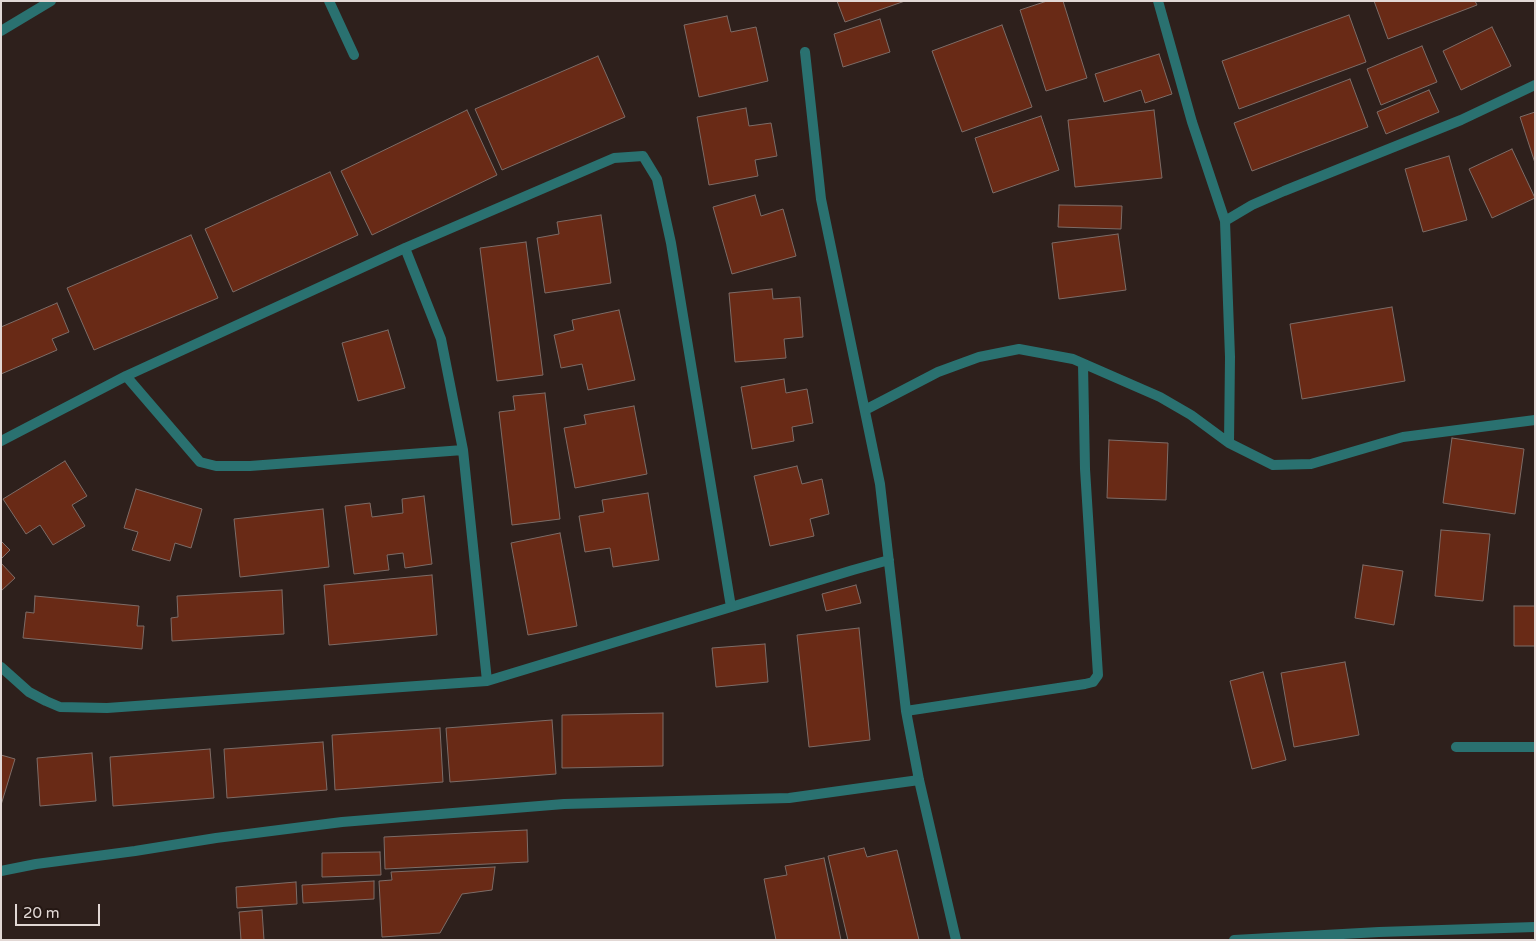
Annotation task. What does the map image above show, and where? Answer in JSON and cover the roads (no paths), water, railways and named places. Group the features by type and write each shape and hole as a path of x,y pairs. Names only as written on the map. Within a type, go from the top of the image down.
{"street":[{"path":"1,31 51,1"},
{"path":"329,1 354,55"},
{"path":"1158,1 1192,122 1224,221 1230,357 1229,443"},
{"path":"805,52 821,198 880,484 906,711 919,780 956,940"},
{"path":"1224,221 1252,205 1284,191 1461,120 1535,85"},
{"path":"1,441 126,376 405,248 614,158 643,156 657,179 670,244 731,607"},
{"path":"405,248 441,339 463,450 488,681"},
{"path":"865,410 938,372 979,357 1019,349 1073,359 1160,397 1191,415 1229,443 1273,465 1311,464 1403,437 1535,420"},
{"path":"906,711 1085,684 1093,682 1098,676 1085,470 1083,364"},
{"path":"126,376 200,462 216,466 250,466 463,450"},
{"path":"1,668 29,692 46,701 60,707 88,708 117,708 488,681 889,560"},
{"path":"1456,747 1535,747"},
{"path":"1,871 36,864 216,838 342,822 564,804 790,798 919,780"},
{"path":"1234,940 1379,932 1535,927"}]}
